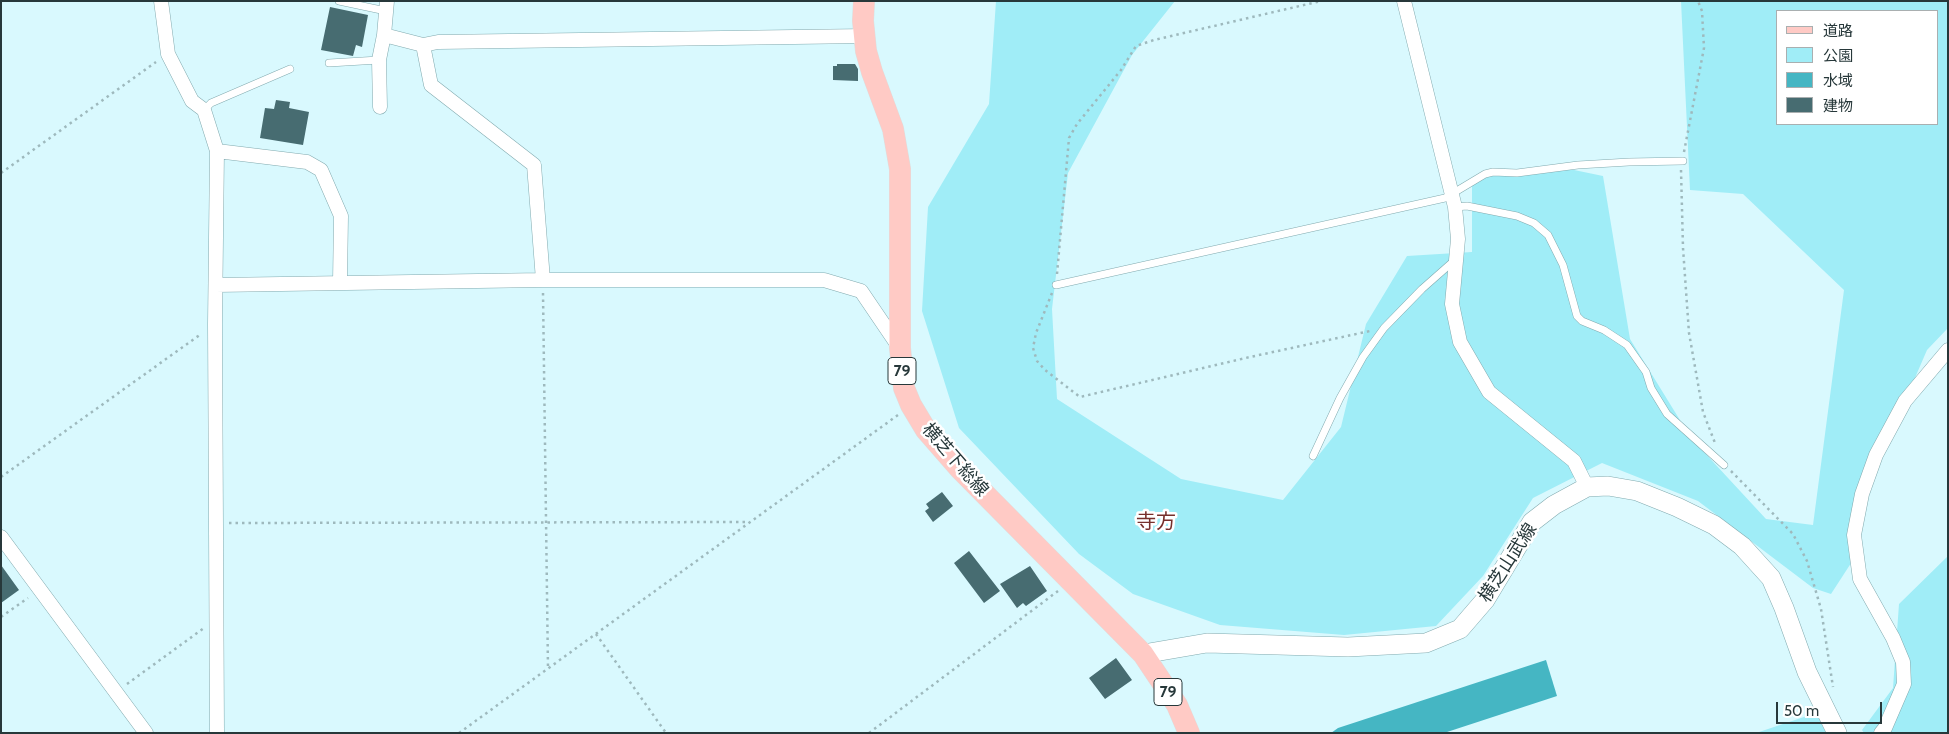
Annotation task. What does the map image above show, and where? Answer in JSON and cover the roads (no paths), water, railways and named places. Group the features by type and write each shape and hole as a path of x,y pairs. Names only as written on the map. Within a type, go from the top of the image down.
{"main road":[{"name":"横芝下総線","path":"864,1 865,36 872,72 892,129 900,169 900,348 904,388 926,430 960,469 1143,654 1177,704 1189,733"},
{"name":"横芝山武線","path":"1143,654 1207,643 1348,647 1426,643 1460,630 1485,600 1532,522 1554,505 1587,487 1608,486 1637,491 1714,524 1742,546 1771,578 1807,672 1837,733"}],"street":[{"path":"1404,1 1453,200 1458,239 1452,304 1460,342 1489,392 1574,461 1587,487"},
{"path":"160,2 168,54 192,101 204,110 217,151 215,324 216,733"},
{"path":"380,107 379,60 384,35 386,6"},
{"path":"384,35 423,45 438,42 865,36"},
{"path":"423,45 431,85 534,165 543,280"},
{"path":"217,151 307,162 321,170 341,216 340,282"},
{"path":"216,285 543,280 824,280 860,292 900,348"},
{"path":"1881,733 1904,684 1902,662 1893,638 1860,579 1854,535 1862,494 1876,455 1905,400 1948,350"},
{"path":"1,537 146,733"}],"lane":[{"path":"339,1 386,6"},
{"path":"329,63 379,60"},
{"path":"204,110 211,103 290,69"},
{"path":"1453,200 1484,174 1494,172 1517,172 1620,162 1683,161"},
{"path":"1056,285 1445,198 1468,206 1517,216 1534,223 1548,235 1563,265 1577,316 1582,321 1604,330 1626,345 1646,372 1652,388 1667,414 1724,464"},
{"path":"1313,456 1340,398 1363,358 1384,328 1422,289 1456,259"}],"water":[{"path":"1546,660 1557,696 1444,733 1331,733 1338,728"}],"district":[{"name":"寺方","path":"1156,522"}]}
